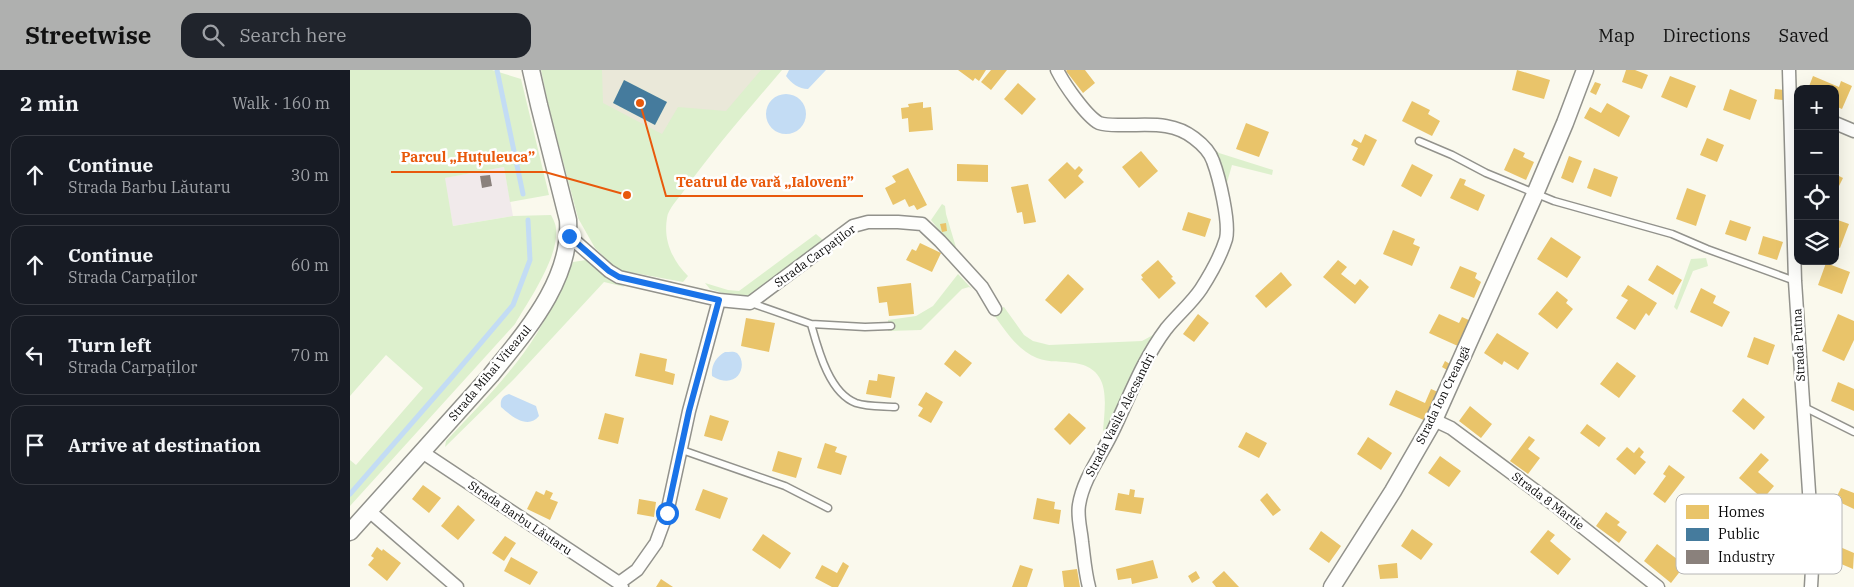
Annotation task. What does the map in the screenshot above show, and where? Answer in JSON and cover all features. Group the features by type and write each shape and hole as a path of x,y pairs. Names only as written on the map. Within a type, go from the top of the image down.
{"street":[{"name":"Strada Mihai Viteazul","path":"350,532 491,375 538,315 557,277 567,251 569,236 568,220 538,105 531,70"},
{"name":"Strada Vasile Alecsandri","path":"1057,70 1084,108 1101,124 1120,126 1153,124 1168,126 1181,130 1202,144 1212,158 1219,178 1226,229 1226,238 1222,249 1201,289 1166,330 1136,378 1112,433 1082,492 1079,518 1089,587"},
{"name":"Strada Ion Creangă","path":"1332,587 1434,420 1566,123 1585,70"},
{"name":"Strada Putna","path":"1789,70 1794,105"},
{"path":"1839,125 1854,131"},
{"name":"Strada Putna","path":"1794,130 1795,281 1809,494"},
{"name":"Strada Carpaților","path":"750,303 853,226 868,222 898,222 922,224 928,228 982,287 995,309"},
{"path":"569,236 609,271 619,277 719,300 750,303"},
{"path":"682,450 689,411 719,300"},
{"name":"Strada 8 Martie","path":"1434,420 1451,428 1548,500 1658,587"},
{"name":"Strada Barbu Lăutaru","path":"422,452 620,585 637,570 656,543 667,513 682,450"},
{"path":"368,510 457,587"},
{"name":"Strada Putna","path":"1811,587 1812,574"}],"lane":[{"path":"1419,140 1486,173 1535,194 1672,234 1707,249 1795,281"},
{"path":"750,303 811,324 865,327 891,326"},
{"path":"811,324 824,367 851,401 858,404 895,407"},
{"path":"1802,406 1854,432"},
{"path":"682,450 785,486 828,508"}],"shaded area":[{"path":"602,70 761,70 726,111 678,107 662,134 603,103","holes":["624,80 667,102 655,125 613,103"]},
{"path":"504,167 513,216 453,226 444,178"}],"green space":[{"path":"350,70 492,70 521,79 549,195 510,202 504,167 445,178 453,226 513,216 551,215 555,223 556,240 542,278 515,324 350,506 350,460 356,465 423,388 386,355 350,396"},
{"path":"541,70 782,70 694,176 669,211 666,235 670,250 688,276 683,282 618,270 595,248 578,218"},
{"path":"1214,149 1219,153 1273,170 1272,175 1232,165 1226,186 1221,164"},
{"path":"942,204 945,206 958,254 931,220"},
{"path":"816,234 824,241 748,297 732,296 710,289 705,283 728,290 739,291"},
{"path":"1706,258 1708,266 1693,271 1677,310 1674,307 1691,259"},
{"path":"586,260 607,277 625,287 604,282 515,378 445,447 446,441 496,388 531,343 573,262"},
{"path":"958,274 972,289 969,287 962,289 921,330 888,331 888,320 916,316 933,306"},
{"path":"1004,307 1024,335 1033,341 1049,345 1142,341 1153,335 1164,324 1113,423 1103,431 1104,389 1101,380 1095,372 1087,366 1075,363 1042,360 1023,350 992,312"}],"water":[{"path":"789,70 826,70 808,89 805,89 798,87 790,81 786,76"},
{"path":"786,94 800,100 806,114 800,128 786,134 772,128 766,114 772,100"},
{"path":"725,352 737,353 742,363 739,375 729,381 712,376 712,368 715,362"},
{"path":"509,394 536,406 539,416 535,420 525,422 510,414 501,407 501,400"}],"building: Homes":[{"path":"958,70 986,70 979,81 975,78 973,81"},
{"path":"991,70 1007,70 991,90 981,82"},
{"path":"1067,70 1085,70 1095,83 1083,93"},
{"path":"1517,70 1550,80 1544,99 1512,90"},
{"path":"1626,70 1635,70 1648,75 1642,89 1622,82"},
{"path":"1670,76 1696,86 1687,108 1661,97"},
{"path":"1813,76 1834,85 1810,85"},
{"path":"1841,81 1852,86 1842,109 1839,108 1839,87"},
{"path":"1595,82 1601,84 1596,95 1590,92"},
{"path":"1018,83 1036,99 1022,115 1004,99"},
{"path":"1730,89 1757,100 1750,120 1723,110"},
{"path":"1775,89 1784,90 1783,100 1774,99"},
{"path":"1412,101 1430,110 1428,114 1440,121 1432,136 1402,121"},
{"path":"923,102 923,108 931,107 933,130 909,132 908,118 902,119 901,108 909,107 908,104"},
{"path":"1607,103 1630,116 1619,137 1584,118 1590,107 1601,113"},
{"path":"1246,123 1269,132 1259,157 1236,149"},
{"path":"1365,134 1377,140 1364,166 1352,160 1358,148 1351,145 1354,139 1361,143"},
{"path":"1707,138 1724,145 1717,162 1700,155"},
{"path":"1514,148 1525,153 1523,157 1534,162 1526,180 1504,170"},
{"path":"1141,151 1158,171 1139,188 1122,167"},
{"path":"1569,156 1582,161 1573,183 1561,178"},
{"path":"1067,162 1075,170 1079,166 1083,170 1078,176 1084,182 1065,199 1048,180"},
{"path":"957,164 988,165 988,182 957,181"},
{"path":"1412,164 1433,175 1421,197 1401,186"},
{"path":"908,168 927,205 917,210 914,205 909,207 905,199 893,205 885,188 896,182 892,176"},
{"path":"1594,168 1618,177 1611,197 1587,188"},
{"path":"1839,176 1843,178 1839,186"},
{"path":"1460,178 1466,180 1464,185 1485,195 1478,211 1450,198"},
{"path":"1028,184 1036,222 1024,224 1022,212 1017,213 1011,187"},
{"path":"1687,188 1706,195 1696,226 1676,219"},
{"path":"1188,212 1211,219 1205,237 1182,230"},
{"path":"1730,220 1751,227 1746,241 1725,234"},
{"path":"1839,220 1849,224 1839,248"},
{"path":"946,223 947,231 942,232 940,224"},
{"path":"1393,230 1415,239 1413,244 1420,247 1412,266 1383,254"},
{"path":"1763,236 1783,242 1777,260 1758,254"},
{"path":"1551,237 1581,257 1567,278 1537,259"},
{"path":"920,243 941,253 932,272 906,260 912,249 916,251"},
{"path":"1158,260 1176,283 1159,299 1141,279 1143,278 1141,275"},
{"path":"1338,260 1347,267 1341,274 1355,285 1360,279 1369,287 1355,304 1323,277"},
{"path":"1657,265 1682,280 1673,295 1648,280"},
{"path":"1825,265 1831,265 1850,272 1842,294 1818,285"},
{"path":"1460,266 1477,273 1475,278 1481,282 1474,298 1450,288"},
{"path":"1281,272 1292,285 1266,308 1255,296"},
{"path":"1068,274 1084,289 1061,314 1045,300"},
{"path":"911,283 914,314 889,316 887,302 879,303 877,287"},
{"path":"1628,285 1657,303 1649,316 1646,313 1635,330 1616,318 1628,300 1621,296"},
{"path":"1701,288 1716,296 1713,303 1730,312 1722,327 1690,312"},
{"path":"1557,291 1568,300 1566,303 1573,309 1557,329 1538,314"},
{"path":"1198,314 1209,323 1194,342 1183,334"},
{"path":"1439,314 1459,323 1462,317 1471,321 1460,347 1429,333"},
{"path":"1838,314 1854,321 1854,340 1844,361 1822,351"},
{"path":"746,318 775,323 769,352 741,346"},
{"path":"1497,333 1529,353 1518,370 1504,361 1502,365 1484,353"},
{"path":"1754,337 1775,345 1768,365 1747,357"},
{"path":"955,350 972,363 960,377 944,364"},
{"path":"640,353 667,359 665,371 675,374 673,385 635,376"},
{"path":"1445,361 1450,364 1447,370 1442,367"},
{"path":"1617,362 1636,376 1619,398 1600,384"},
{"path":"878,374 895,377 891,398 866,394 869,380 877,381"},
{"path":"1838,382 1854,389 1854,411 1831,401"},
{"path":"1431,389 1438,392 1426,421 1389,405 1396,390 1425,403"},
{"path":"926,392 943,402 931,423 918,416 923,408 918,405"},
{"path":"1743,398 1765,417 1754,430 1732,411"},
{"path":"1470,406 1492,424 1481,438 1459,421"},
{"path":"605,413 624,418 618,444 598,439"},
{"path":"1069,413 1086,428 1070,445 1054,429"},
{"path":"710,415 729,421 722,441 704,436"},
{"path":"1587,424 1606,438 1599,447 1580,433"},
{"path":"1246,432 1267,443 1259,458 1238,447"},
{"path":"1529,436 1535,440 1528,449 1540,458 1528,474 1510,461"},
{"path":"1368,437 1392,453 1381,470 1357,454"},
{"path":"825,443 837,447 835,452 847,456 841,475 817,468"},
{"path":"1627,447 1634,453 1639,447 1644,452 1640,457 1646,462 1635,475 1616,459"},
{"path":"778,451 802,458 796,478 772,471"},
{"path":"1761,453 1769,460 1758,472 1774,486 1767,494 1757,494 1739,478"},
{"path":"1440,456 1461,471 1449,487 1428,473"},
{"path":"1669,465 1685,477 1665,503 1653,494 1666,476 1663,474"},
{"path":"423,485 441,498 429,513 412,499"},
{"path":"1841,488 1854,493 1854,509 1842,503 1842,494 1838,494"},
{"path":"703,489 728,498 720,519 695,510"},
{"path":"1130,489 1135,490 1134,497 1144,498 1141,514 1115,510 1118,493 1129,495"},
{"path":"546,490 553,493 550,499 558,502 550,520 527,509 536,491 544,495"},
{"path":"1267,493 1281,510 1273,516 1260,500"},
{"path":"1037,498 1055,502 1054,509 1061,510 1059,524 1033,519"},
{"path":"639,499 656,502 654,517 637,514"},
{"path":"458,505 475,520 458,540 441,526"},
{"path":"1606,512 1620,522 1617,525 1627,532 1619,543 1596,526"},
{"path":"1412,529 1433,544 1421,560 1401,546"},
{"path":"1548,530 1555,535 1550,541 1571,559 1558,575 1530,552"},
{"path":"1321,531 1341,546 1329,563 1309,549"},
{"path":"763,534 791,553 780,569 752,550"},
{"path":"505,536 516,543 504,561 492,553"},
{"path":"1657,544 1676,558 1676,574 1678,574 1671,583 1644,561"},
{"path":"377,547 382,551 383,549 401,563 387,581 368,565 374,558 371,556"},
{"path":"1842,548 1854,553 1853,569 1842,564"},
{"path":"511,557 538,572 530,585 504,571"},
{"path":"1153,560 1158,578 1132,584 1131,578 1118,580 1116,569"},
{"path":"843,562 849,566 838,587 832,587 815,578 822,565 837,573"},
{"path":"1397,563 1398,578 1380,579 1378,565"},
{"path":"1020,565 1033,569 1027,587 1012,587"},
{"path":"1077,569 1080,587 1064,587 1062,571"},
{"path":"1196,571 1200,578 1192,583 1188,576"},
{"path":"1224,571 1239,587 1216,587 1212,582"},
{"path":"661,579 673,587 656,587"}],"building: Public":[{"path":"624,80 667,102 655,125 613,103"}],"building: Industry":[{"path":"490,175 492,186 482,188 480,176"}],"waterway":[{"path":"497,70 523,194"},
{"path":"350,494 513,305 530,260 528,220"}],"place":[{"name":"Teatrul de vară „Ialoveni”","path":"640,103"},
{"name":"Parcul „Huțuleuca”","path":"627,195"}],"route":[{"path":"569,236 599,263 619,277 719,300 689,411 667,513"}]}
